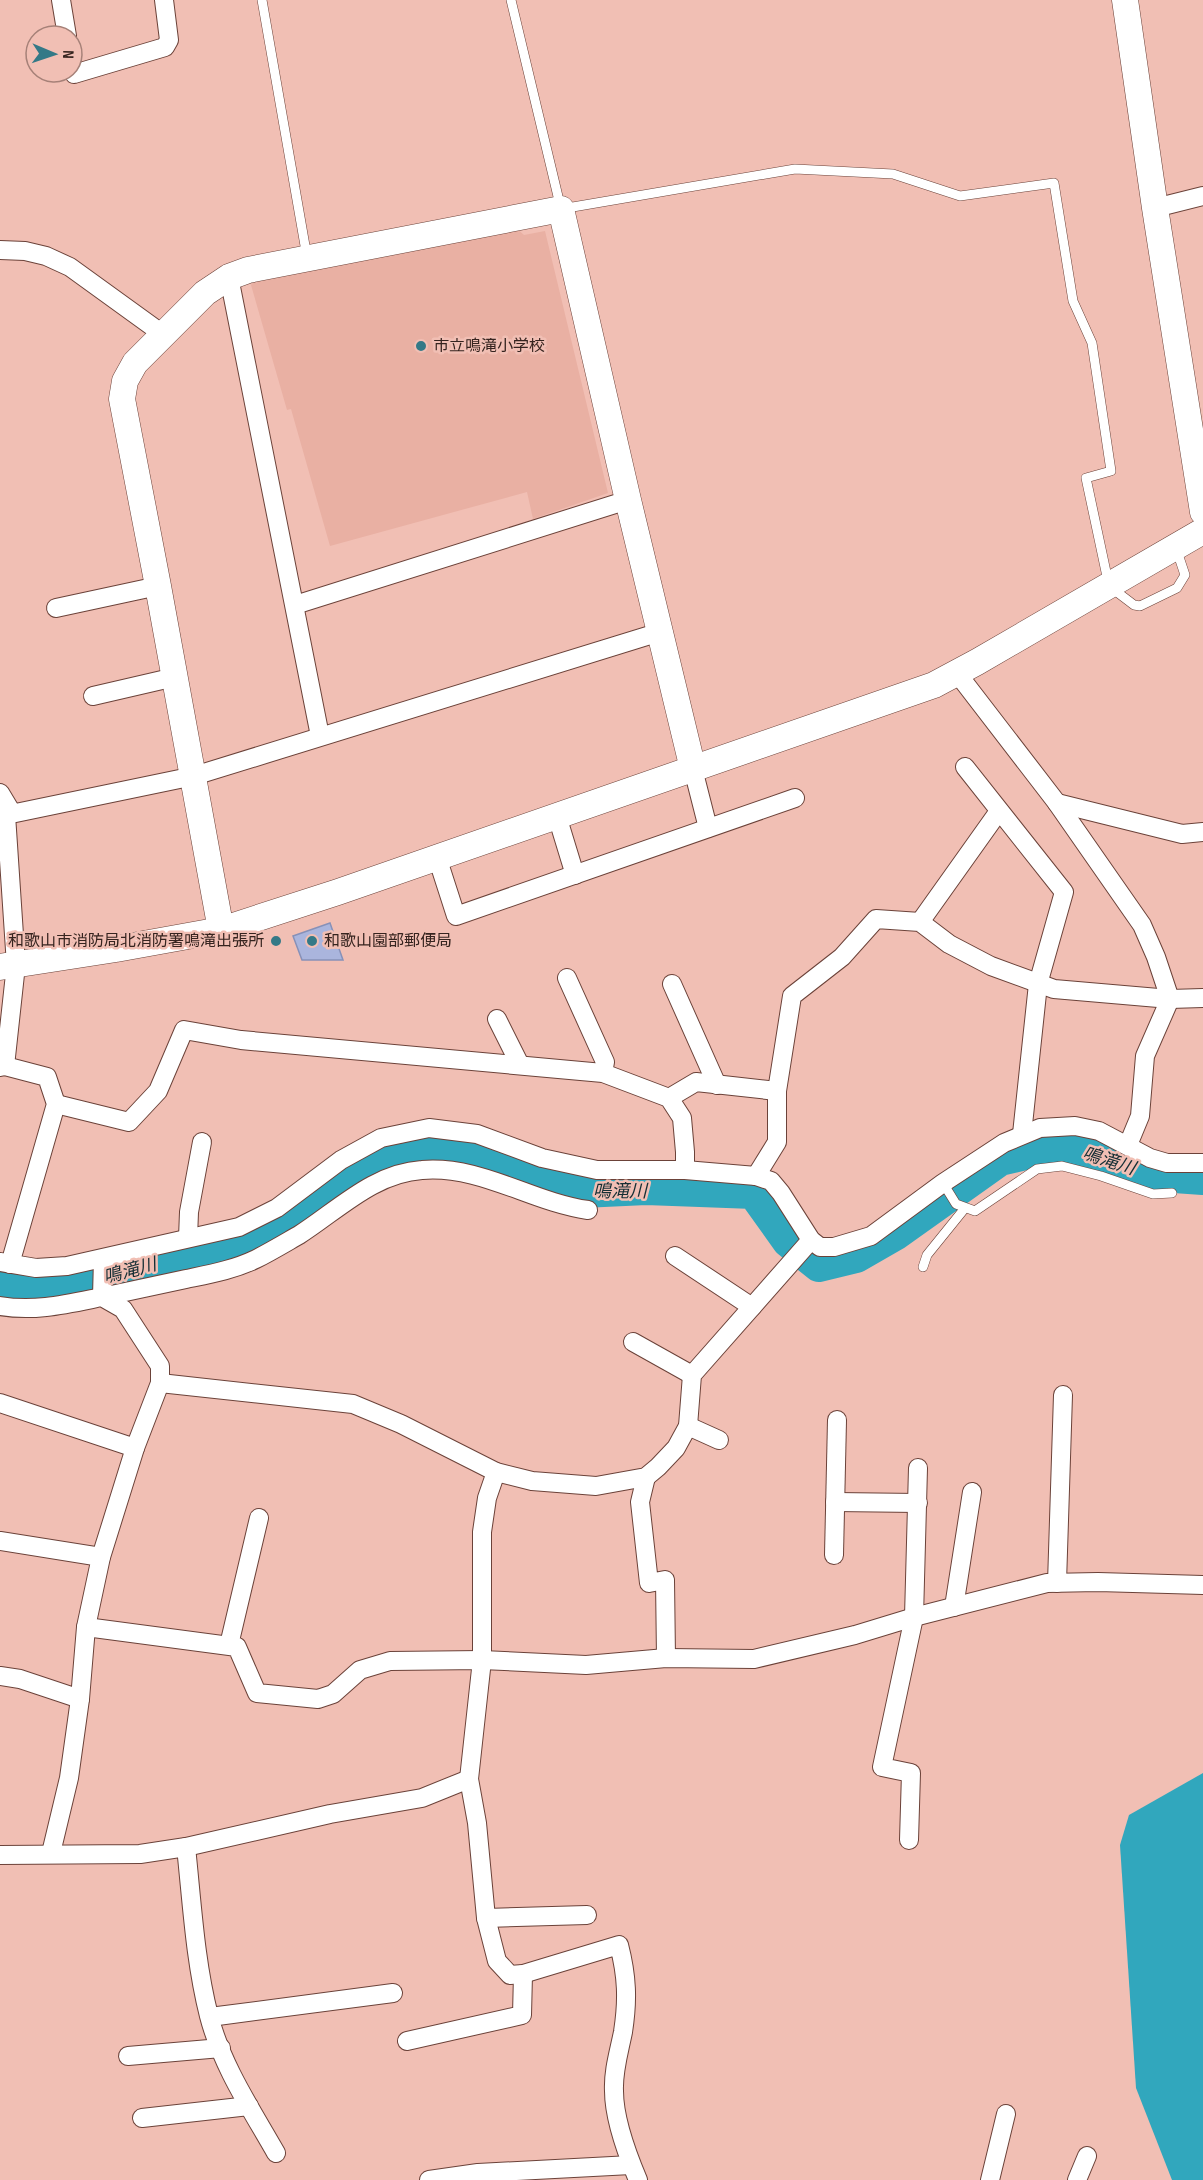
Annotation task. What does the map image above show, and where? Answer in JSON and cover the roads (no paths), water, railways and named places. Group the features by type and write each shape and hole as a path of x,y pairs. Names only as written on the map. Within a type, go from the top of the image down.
{"street":[{"path":"61,0 65,24"},
{"path":"84,71 165,47 169,40 164,0"},
{"path":"1125,0 1203,512"},
{"path":"1155,208 1203,196"},
{"path":"221,930 122,399 124,381 135,363 205,293 229,277 248,270 307,257 561,209 628,500 708,828"},
{"path":"0,250 35,253 69,267 164,334"},
{"path":"229,277 320,736"},
{"path":"295,605 628,500"},
{"path":"8,966 221,930 934,685 1203,531"},
{"path":"56,608 158,586"},
{"path":"660,632 194,776 6,815 8,966 2,1066 47,1077 56,1104 5,1263 36,1268 103,1263 188,1238 239,1227 277,1208 341,1160 381,1138 429,1128 477,1134 542,1158 597,1170 684,1170 756,1176 771,1181 781,1193 808,1243 820,1247 834,1247 871,1236 1004,1143 1040,1128 1075,1126 1099,1131 1150,1158 1167,1164 1203,1163"},
{"path":"957,673 1058,803 1142,925 1156,957 1170,999 1145,1056 1140,1116 1128,1145"},
{"path":"93,696 175,677"},
{"path":"965,767 1064,892 1038,984 1022,1134"},
{"path":"0,793 12,813"},
{"path":"436,857 456,916 795,798"},
{"path":"1058,803 1182,834 1203,832"},
{"path":"920,922 999,811"},
{"path":"557,816 575,875"},
{"path":"756,1176 777,1142 777,1091 792,996 842,957 876,919 920,922 949,944 991,966 1054,988 1170,999 1203,998"},
{"path":"567,978 605,1062 603,1073"},
{"path":"672,984 717,1085"},
{"path":"497,1019 520,1065"},
{"path":"56,1104 129,1122 158,1091 184,1030 241,1040 603,1073 669,1098 682,1118 686,1152 684,1170"},
{"path":"669,1098 696,1082 777,1091"},
{"path":"188,1238 189,1212 202,1142"},
{"path":"0,1306 18,1309 48,1308 102,1294 231,1270 298,1235 364,1189 396,1174 420,1170 449,1169 471,1173 552,1202 588,1210"},
{"path":"666,1658 665,1580 649,1583 640,1502 646,1477 676,1448 688,1426 692,1375 808,1243"},
{"path":"675,1256 752,1307"},
{"path":"102,1294 103,1263"},
{"path":"51,1853 69,1778 80,1699 86,1627 101,1557 135,1448 160,1383 159,1365 123,1309 102,1294"},
{"path":"633,1342 692,1375"},
{"path":"160,1383 353,1404 401,1424 496,1472 532,1481 596,1486 646,1477"},
{"path":"1057,1583 1063,1395"},
{"path":"0,1403 135,1448"},
{"path":"834,1555 837,1420"},
{"path":"688,1426 719,1440"},
{"path":"909,1840 911,1773 882,1767 914,1617 918,1468"},
{"path":"429,2180 478,2173 635,2172 623,2139 614,2093 615,2066 627,2001 626,1974 619,1945 523,1974 510,1975 497,1961 486,1918 477,1823 469,1779 482,1660 482,1532 487,1498 496,1472"},
{"path":"954,1607 972,1492"},
{"path":"835,1502 918,1503"},
{"path":"229,1646 259,1518"},
{"path":"0,1541 101,1557"},
{"path":"86,1627 237,1647 257,1692 318,1699 333,1694 360,1670 390,1661 482,1660 585,1665 666,1658 754,1659 855,1635 914,1617 1047,1583 1098,1582 1203,1586"},
{"path":"0,1676 20,1679 80,1699"},
{"path":"0,1855 140,1854 186,1847 330,1814 422,1798 469,1779"},
{"path":"186,1847 196,1946 210,2017 233,2079 276,2153"},
{"path":"486,1918 587,1915"},
{"path":"407,2041 522,2015 523,1974"},
{"path":"210,2017 393,1993"},
{"path":"128,2056 221,2048"},
{"path":"142,2118 249,2106"},
{"path":"990,2180 1006,2114"},
{"path":"1077,2180 1088,2156"}],"lane":[{"path":"262,0 307,257"},
{"path":"511,0 561,209 795,169 893,174 960,196 1054,183 1073,301 1092,343 1111,471 1086,478 1108,586 1134,605 1140,606 1177,588 1185,575 1176,548"},
{"path":"944,1186 961,1206 975,1211 1037,1169 1062,1166 1101,1176 1153,1194 1172,1193"},
{"path":"923,1267 927,1255 961,1206"}],"water":[{"path":"1203,1773 1203,2180 1172,2180 1136,2088 1120,1845 1129,1815"}],"waterway":[{"name":"鳴滝川","path":"0,1286 28,1289 80,1284 193,1257 262,1236 375,1163 415,1156 449,1153 582,1191 646,1188 754,1192 789,1241 819,1265 856,1256 896,1233 1000,1159 1059,1145 1105,1158 1146,1174 1203,1178"}],"place":[{"name":"市立鳴滝小学校","path":"421,346"},
{"name":"和歌山市消防局北消防署鳴滝出張所","path":"276,941"},
{"name":"和歌山園部郵便局","path":"312,941"}]}
